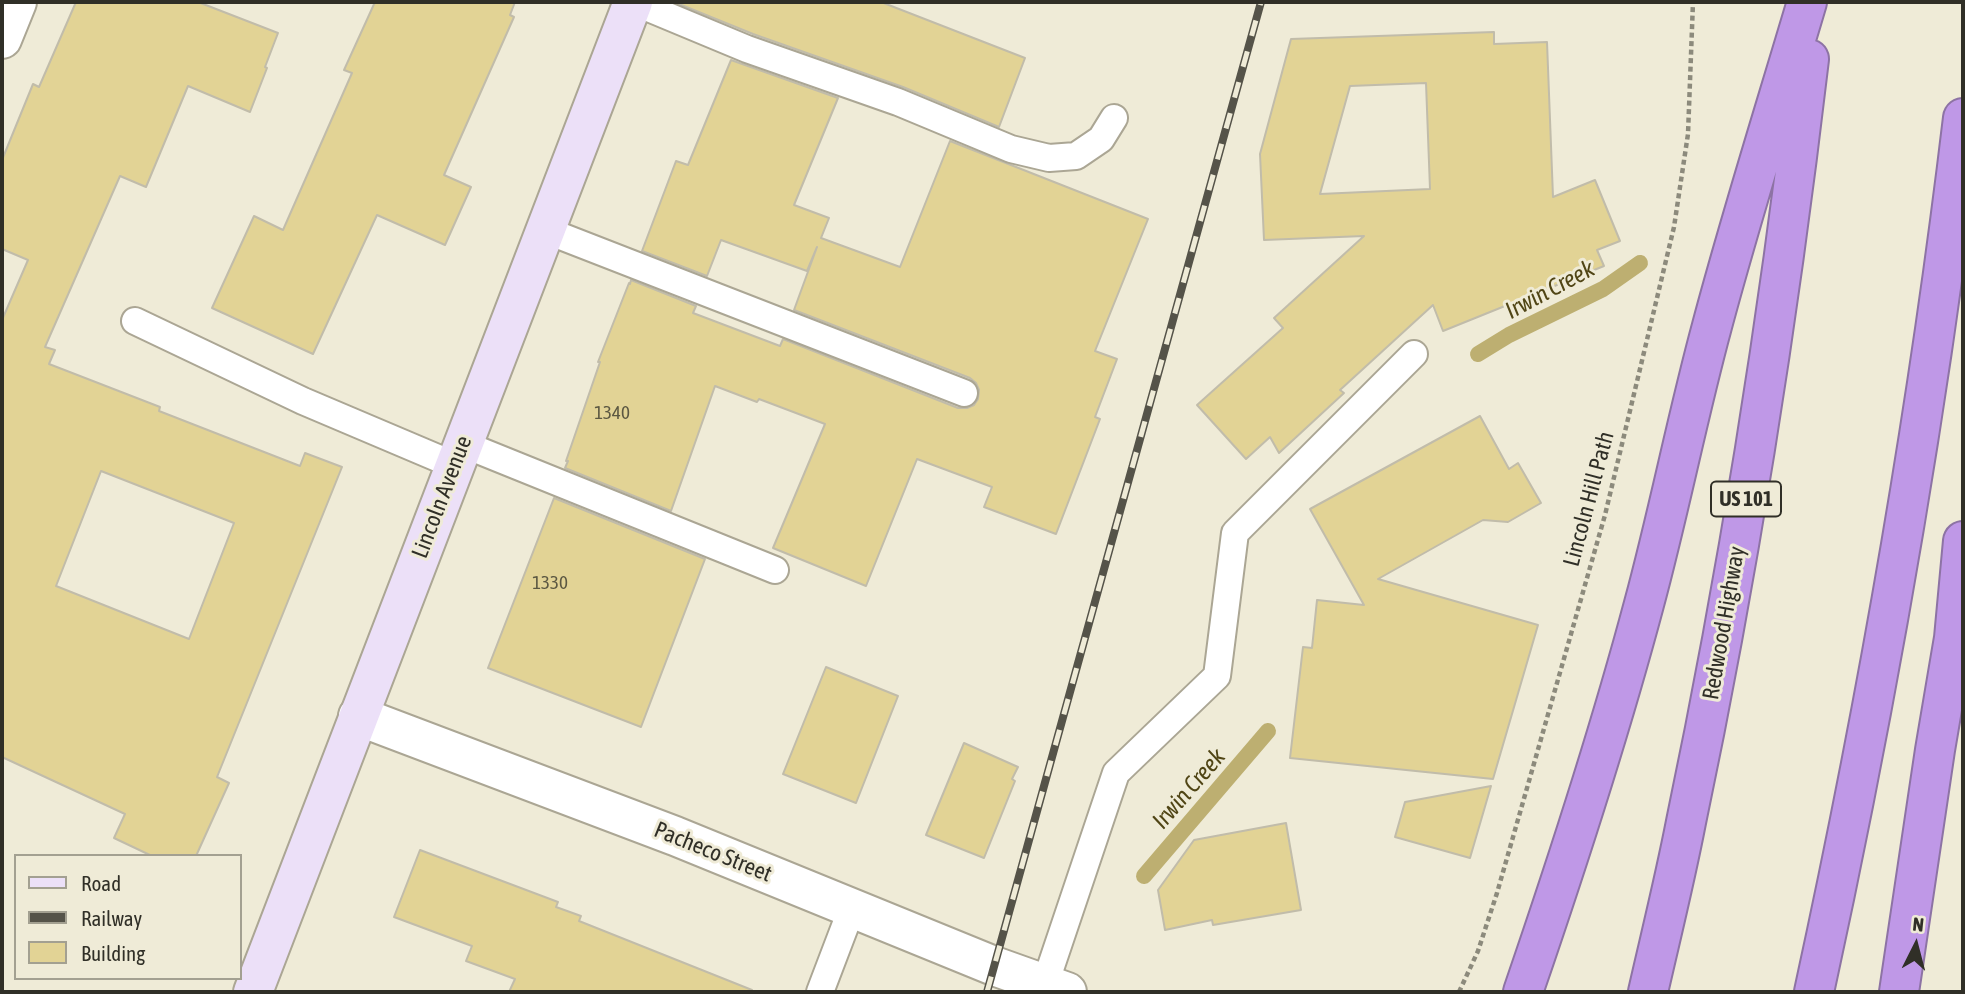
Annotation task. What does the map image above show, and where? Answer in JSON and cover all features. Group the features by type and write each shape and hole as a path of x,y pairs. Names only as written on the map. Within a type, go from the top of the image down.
{"highway":[{"path":"1522,992 1586,806 1615,707 1666,520 1711,329 1807,2"},
{"name":"Redwood Highway","path":"1648,992 1686,822 1728,608 1764,392 1791,204 1815,2"},
{"path":"1814,992 1839,879 1885,638 1944,272 1963,118"},
{"path":"1899,992 1954,638 1963,541"}],"main road":[{"name":"Lincoln Avenue","path":"253,992 634,2"}],"street":[{"path":"2,39 17,2"},
{"name":"Pacheco Street","path":"358,716 675,836 994,966 1056,988"}],"lane":[{"path":"634,2 747,49 898,102 1011,149 1049,158 1076,156 1101,139 1114,118"},
{"path":"545,230 964,393"},
{"path":"135,321 303,401 775,570"},
{"path":"1056,988 1116,773 1217,676 1235,533 1414,354"},
{"path":"820,992 852,908"}],"path":[{"name":"Lincoln Hill Path","path":"1459,992 1478,951 1497,893 1605,515 1674,227 1688,134 1693,2"}],"building":[{"path":"76,2 198,2 278,33 250,112 188,86 146,187 120,176 45,347 55,350 49,364 160,407 159,411 300,466 305,453 342,467 217,777 229,783 197,854 148,854 114,838 125,814 2,757 2,320 28,260 2,249 2,160 33,84 39,87","holes":["101,471 234,523 189,639 56,586"]},
{"path":"375,2 515,2 510,15 514,17 444,175 471,187 445,245 377,215 313,354 212,308 254,216 283,230 352,73 344,70"},
{"path":"674,2 881,2 1025,58 999,127 903,87 753,34"},
{"path":"1494,32 1494,44 1547,42 1553,197 1595,180 1620,241 1597,250 1604,266 1443,331 1433,305 1340,390 1344,393 1279,453 1270,437 1246,459 1197,405 1283,328 1274,318 1364,236 1264,240 1260,154 1291,39","holes":["1426,83 1430,189 1320,194 1350,86"]},
{"path":"731,60 838,98 794,205 829,218 821,238 900,267 950,141 1148,219 1095,351 1117,359 1095,417 1100,419 1056,534 984,507 992,487 917,459 866,586 773,548 825,424 715,386 671,511 565,468 598,362 631,280 696,306 693,313 780,346 783,339 958,408 974,405 978,399 979,390 970,378 794,310 817,247 807,271 721,240 707,276 642,251 676,161 688,165"},
{"path":"1480,416 1509,469 1518,463 1541,503 1508,522 1483,520 1378,579 1538,625 1493,779 1290,758 1303,647 1312,648 1317,600 1364,605 1310,509"},
{"path":"554,498 705,559 641,727 488,668"},
{"path":"826,667 898,696 856,803 783,774"},
{"path":"964,743 1018,767 984,858 926,835"},
{"path":"1491,786 1470,858 1395,837 1405,802"},
{"path":"1286,823 1301,910 1213,925 1212,920 1165,930 1158,890 1194,840"},
{"path":"420,850 558,902 556,907 581,916 579,921 752,990 509,992 515,979 466,961 472,946 394,917"}],"waterway":[{"name":"Irwin Creek","path":"1478,354 1509,335 1603,289 1640,263"},
{"name":"Irwin Creek","path":"1144,876 1268,731"}],"railway":[{"path":"987,992 1261,2"}]}
